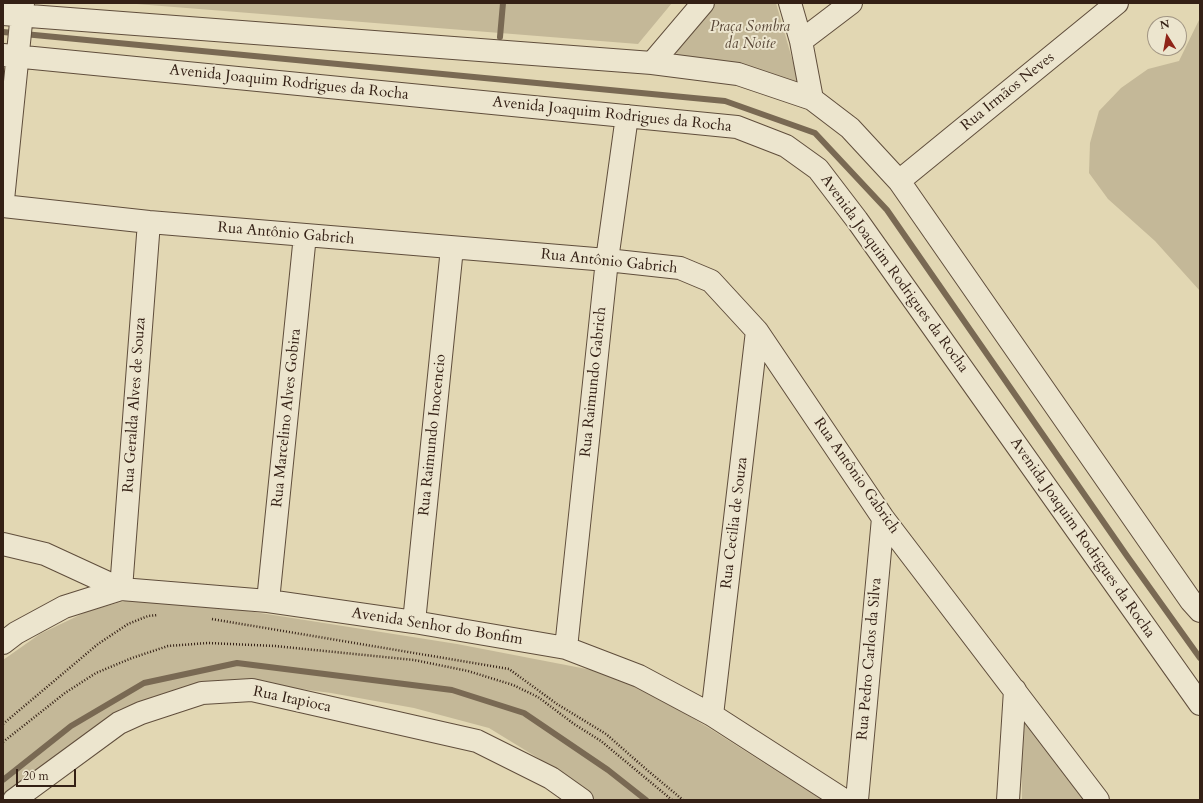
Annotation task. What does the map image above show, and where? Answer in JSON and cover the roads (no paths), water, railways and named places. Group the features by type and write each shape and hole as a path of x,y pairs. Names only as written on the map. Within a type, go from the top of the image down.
{"street":[{"path":"652,63 703,3"},
{"path":"790,3 801,41 812,98"},
{"path":"801,41 851,3"},
{"name":"Rua Irmãos Neves","path":"899,181 1117,3"},
{"path":"3,200 15,30 652,63 738,74 812,98 850,128 899,181 1186,594 1200,611"},
{"name":"Avenida Joaquim Rodrigues da Rocha","path":"15,30 627,116 737,127 786,146 818,169 857,220 1200,704"},
{"name":"Rua Raimundo Gabrich","path":"566,648 607,260 627,116"},
{"name":"Rua Antônio Gabrich","path":"3,206 149,222 607,260 680,268 711,281 757,331 883,518 1098,800"},
{"name":"Rua Geralda Alves de Souza","path":"121,589 149,222"},
{"name":"Rua Marcelino Alves Gobira","path":"268,601 305,235"},
{"name":"Rua Raimundo Inocencio","path":"414,622 452,248"},
{"name":"Rua Cecilia de Souza","path":"712,714 757,331"},
{"name":"Rua Pedro Carlos da Silva","path":"858,800 883,518"},
{"path":"3,544 45,554 121,589"},
{"name":"Avenida Senhor do Bonfim","path":"3,643 16,633 64,607 121,589 268,601 414,622 566,648 639,676 712,714 844,800"},
{"name":"Rua Itapioca","path":"14,800 119,723 141,713 202,693 252,690 477,742 551,778 582,800"},
{"path":"1008,800 1015,690"}],"waterway":[{"path":"500,37 503,3"},
{"path":"3,32 725,101 815,133 887,210 1127,556 1200,658"},
{"path":"3,780 71,726 144,683 237,663 452,690 524,713 608,770 646,800"}],"park label":[{"name":"Praça Sombra da Noite","path":"750,36"}]}
